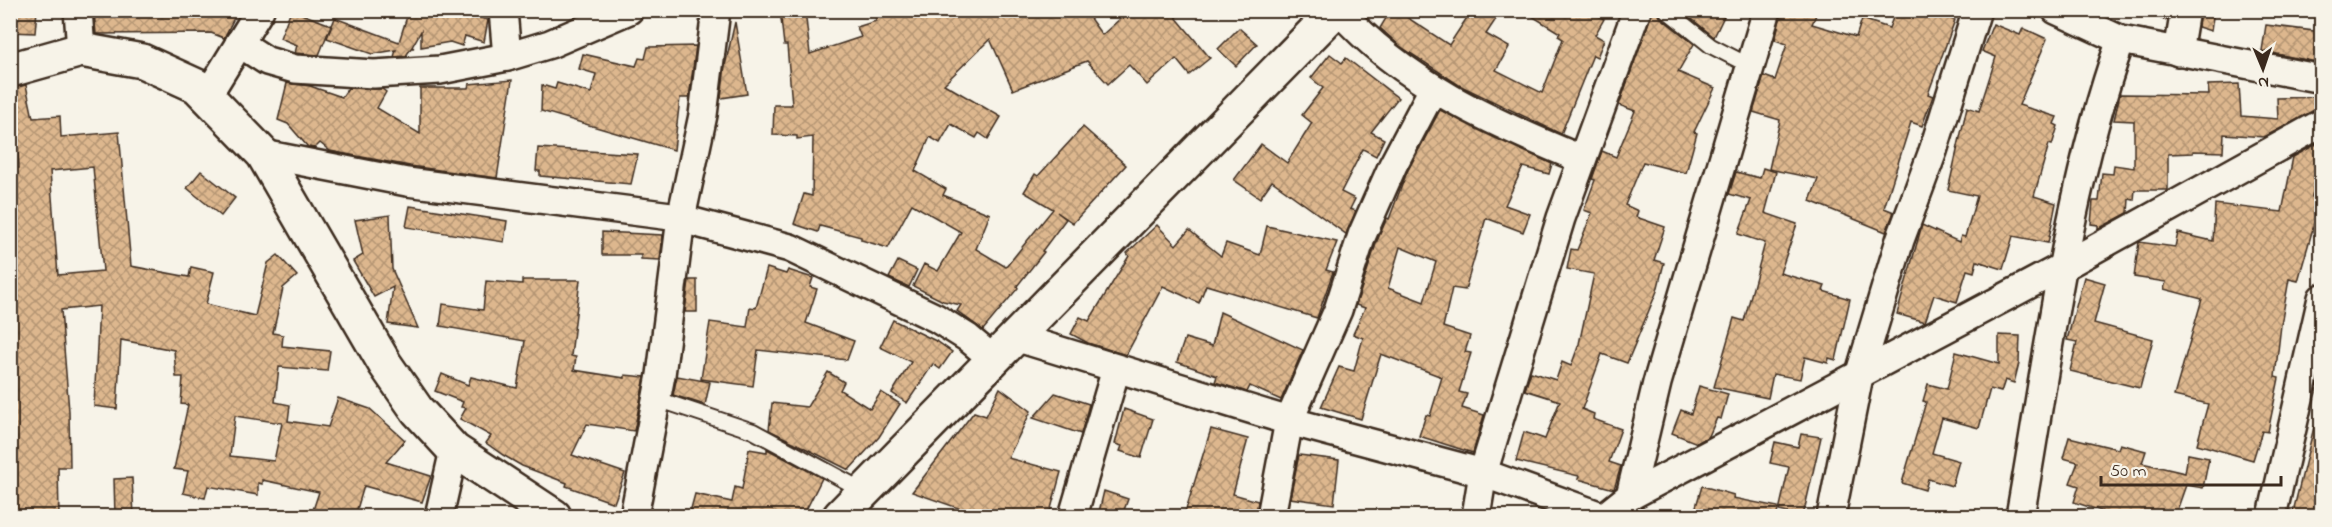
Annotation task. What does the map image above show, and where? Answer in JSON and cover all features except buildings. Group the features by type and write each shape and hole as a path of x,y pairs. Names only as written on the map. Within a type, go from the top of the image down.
{"main road":[{"path":"840,516 1337,10"},
{"path":"10,70 81,51 142,61 197,86 263,154 385,364 417,411 454,450 554,516"}],"street":[{"path":"78,10 81,51"},
{"path":"207,96 260,10"},
{"path":"503,10 507,57"},
{"path":"238,43 267,61 295,69 374,74 440,70 507,57 550,44 629,10"},
{"path":"634,516 657,399 681,218 704,115 716,10"},
{"path":"1337,10 1364,39 1433,89 1581,159"},
{"path":"1476,516 1483,473 1581,159 1637,10"},
{"path":"1630,496 1656,383 1748,65 1767,10"},
{"path":"1831,516 1859,376 1900,240 1933,151 1977,10"},
{"path":"2056,10 2121,40 2322,79"},
{"path":"2178,52 2185,10"},
{"path":"2020,516 2064,266 2098,108 2121,40"},
{"path":"1271,516 1289,421 1338,310 1367,225 1394,165 1433,89"},
{"path":"263,154 407,182 681,218 802,252 936,318 968,338 1004,348 1116,369 1289,421 1483,473 1603,516 1630,496 2064,266 2322,123"},
{"path":"2272,516 2322,298"},
{"path":"1073,516 1116,369"},
{"path":"439,516 454,450"}],"lane":[{"path":"1666,10 1711,46 1748,65"},
{"path":"657,399 753,431 864,491"}]}
